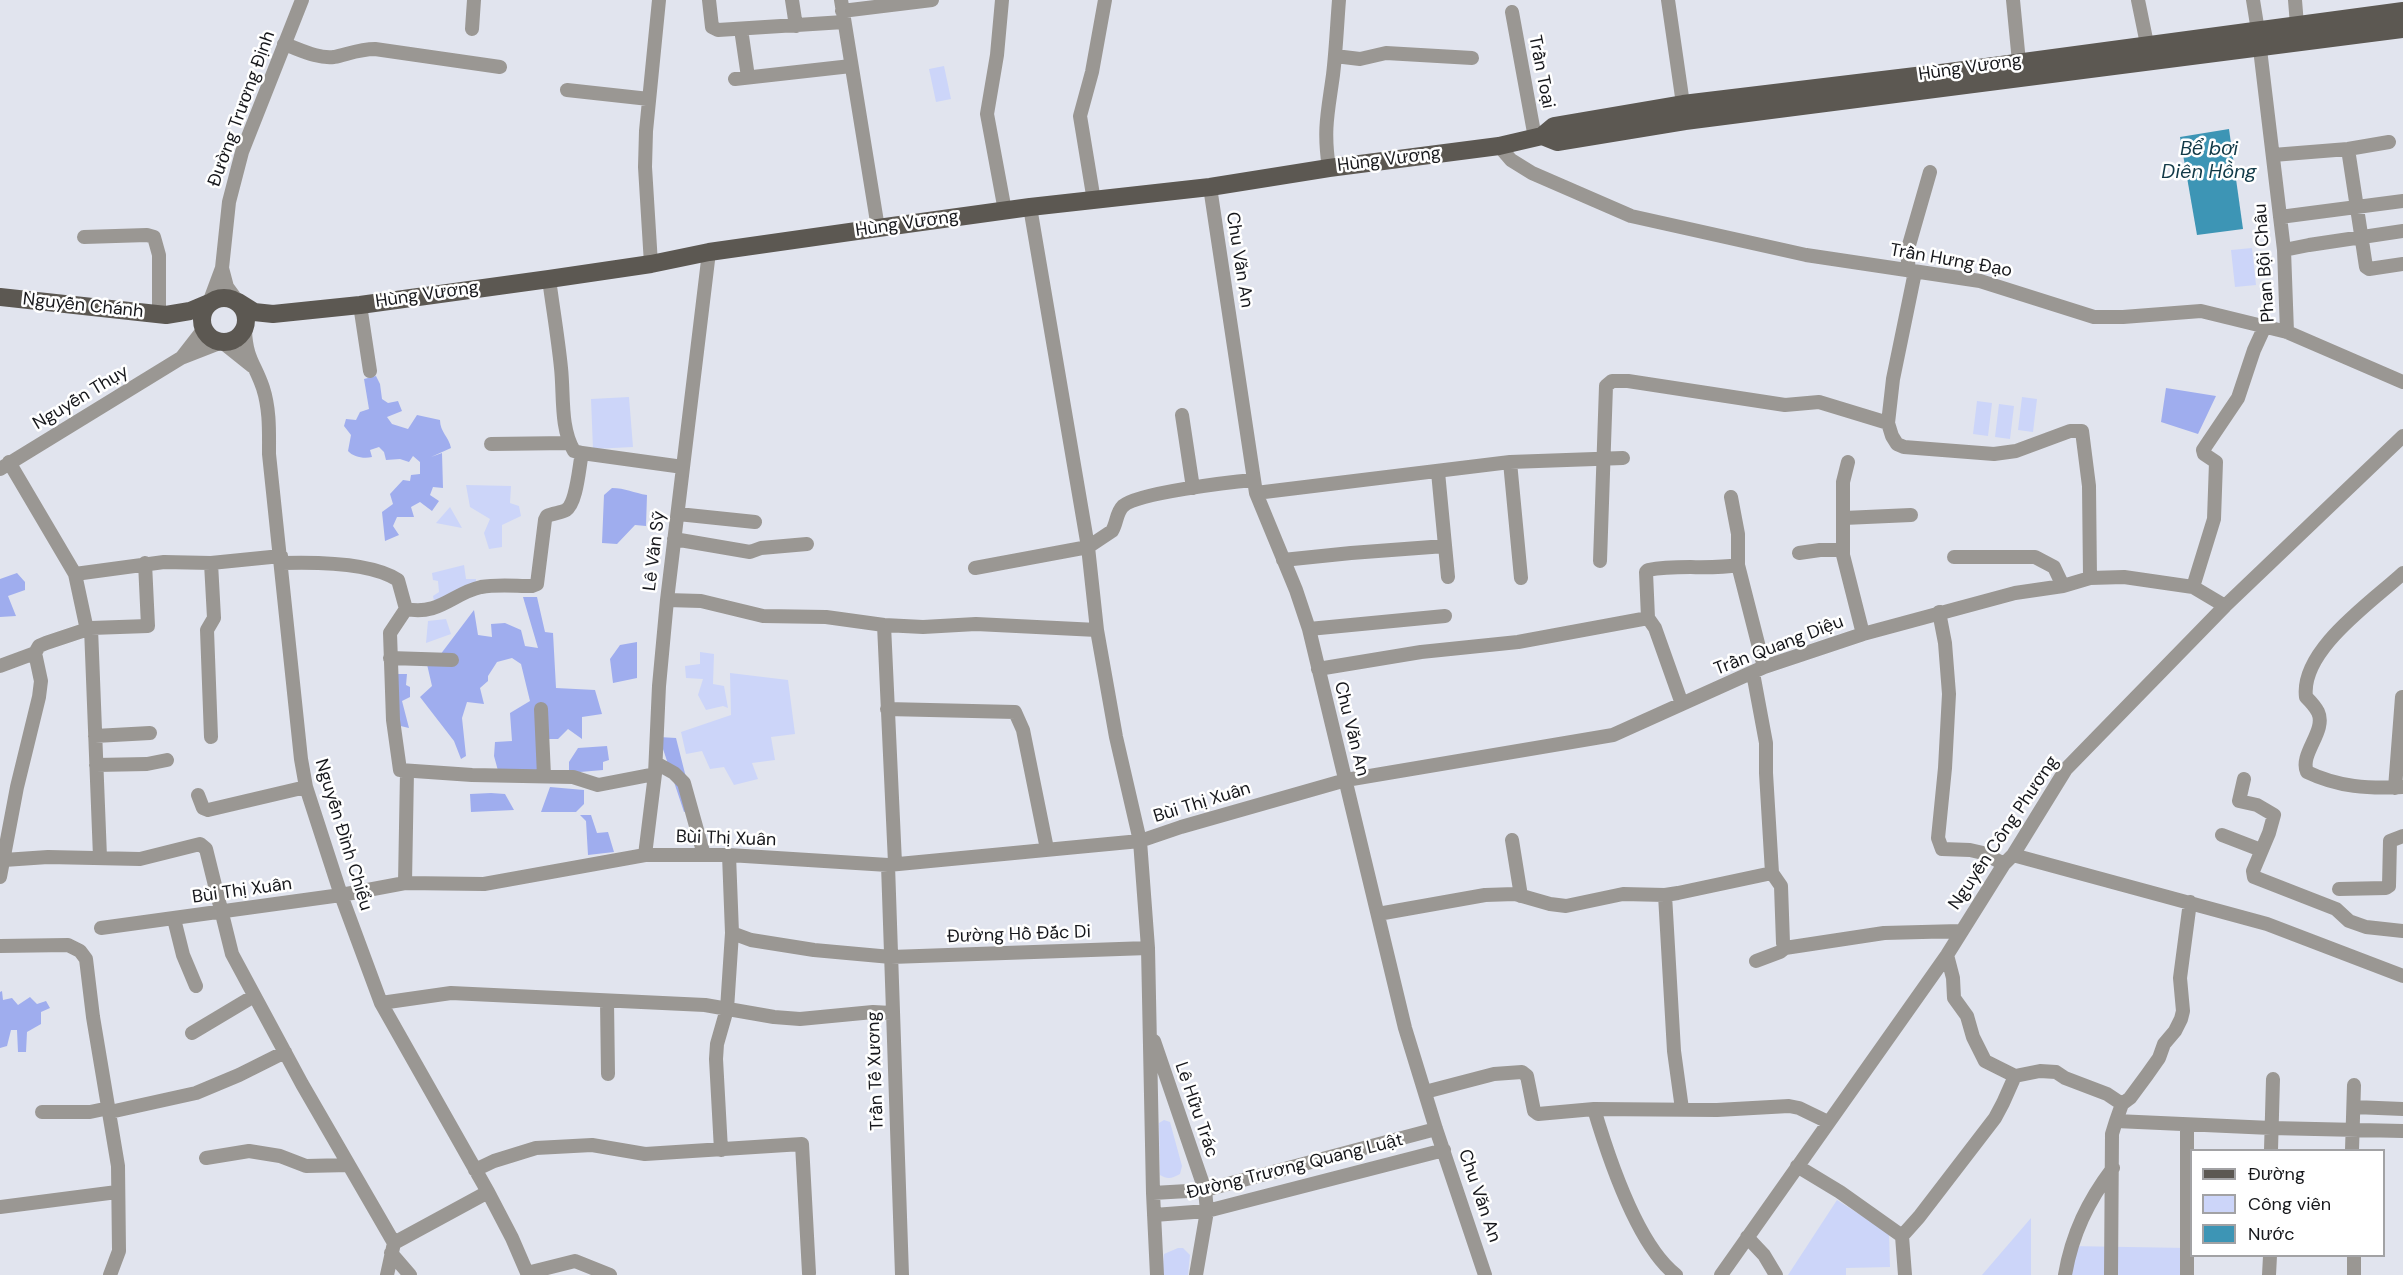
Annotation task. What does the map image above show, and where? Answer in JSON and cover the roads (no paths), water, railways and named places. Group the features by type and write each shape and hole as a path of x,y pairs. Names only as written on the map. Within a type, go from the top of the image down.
{"main road":[{"name":"Hùng Vương","path":"273,314 360,305 549,279 651,264 709,252 1030,207 1210,187 1329,168 1498,146 1538,137 1554,126 1632,121 2009,69 2146,44 2259,40 2297,25 2403,11"},
{"name":"Hùng Vương","path":"1632,121 1683,104 2259,40 2403,29"},
{"name":"Nguyễn Chánh","path":"0,297 163,314"},
{"path":"163,314 190,311 223,298 238,302 254,312 273,314"},
{"path":"238,302 246,314 245,330"},
{"path":"203,330 202,315 209,303"},
{"path":"163,314 203,330 215,340 222,342 235,339 245,330 273,314"}],"street":[{"name":"Đường Trương Định","path":"209,303 222,268 229,202 242,152 302,0"},
{"path":"472,29 474,0"},
{"path":"651,264 645,167 659,0"},
{"path":"709,0 712,27 718,30 796,26 843,11 932,0"},
{"path":"792,0 796,26"},
{"path":"1002,0 997,55 987,114 1005,211"},
{"path":"1094,201 1080,116 1092,72 1105,0"},
{"path":"1329,168 1325,143 1325,121 1335,56 1339,0"},
{"path":"1668,0 1683,104"},
{"path":"2009,69 2013,0"},
{"path":"2138,0 2146,44"},
{"name":"Phan Bội Châu","path":"2253,0 2284,250 2287,332"},
{"path":"2295,0 2297,25"},
{"path":"2401,0 2403,11"},
{"path":"843,11 878,228"},
{"name":"Trần Toại","path":"1512,12 1538,137"},
{"path":"741,29 742,78 851,66"},
{"path":"284,44 326,57 362,49 375,49 500,67"},
{"path":"1335,56 1360,59 1386,53 1472,58"},
{"path":"567,90 649,99"},
{"path":"2273,155 2348,149 2389,142"},
{"name":"Trần Hưng Đạo","path":"1498,146 1511,160 1532,173 1631,216 1806,255 1980,281 2094,317 2201,311 2287,332 2403,382"},
{"path":"2348,149 2366,267 2369,269 2403,264"},
{"path":"1930,172 1907,252 1912,272 1893,379 1888,423 1892,436 1897,444 1904,447 1994,454 2016,451 2070,431 2082,431 2085,438 2089,486 2090,578"},
{"name":"Chu Văn An","path":"1210,187 1255,487 1309,629 1405,1028 1485,1275"},
{"path":"2280,217 2403,201"},
{"name":"Lê Hữu Trác","path":"1030,207 1088,547 1097,630 1116,737 1140,841 1148,948 1157,1275"},
{"path":"2284,250 2403,231"},
{"path":"84,237 147,235 154,237 159,255 163,314"},
{"name":"Lê Văn Sỹ","path":"645,855 656,769 659,686 667,600 709,252"},
{"name":"Đường Trương Định","path":"222,268 227,286 238,302"},
{"path":"549,279 569,443 574,451 683,467"},
{"path":"360,305 370,371"},
{"path":"2193,587 2214,519 2216,462 2204,454 2203,450 2238,398 2254,350 2265,326"},
{"path":"181,358 203,330"},
{"name":"Nguyễn Đình Chiểu","path":"245,330 246,350 262,386 269,419 269,454 301,759 306,787 341,895 381,1004 488,1192 512,1238 527,1274"},
{"path":"181,358 222,342 252,367"},
{"name":"Nguyễn Thụy","path":"5,465 181,358"},
{"path":"1600,561 1605,386 1612,381 1628,381 1785,405 1819,402 1888,423"},
{"path":"1182,415 1193,488"},
{"name":"Nguyễn Công Phương","path":"1721,1275 1947,955 1960,931 2066,769 2225,606 2403,436"},
{"path":"491,444 569,443"},
{"path":"406,609 436,608 481,587 537,584 545,520 547,516 566,510 570,505 582,453"},
{"path":"975,568 1088,547 1112,531 1118,512 1128,502 1193,488 1255,487 1438,472 1510,462 1623,458"},
{"path":"1510,462 1521,578"},
{"path":"1848,462 1843,482 1843,550 1846,571 1863,634"},
{"path":"5,465 75,574 89,629 100,857"},
{"path":"1438,472 1448,578"},
{"path":"1731,497 1738,534 1738,565 1759,670 1766,743 1772,873 1781,886 1785,948"},
{"path":"678,514 755,522"},
{"path":"1844,518 1911,515"},
{"path":"674,539 750,552 760,548 807,544"},
{"path":"1283,560 1445,546"},
{"path":"1799,553 1843,550"},
{"path":"1954,557 2035,557 2054,567 2063,585"},
{"path":"75,574 146,563 211,563 281,559 343,565 385,573 398,579 406,609 390,633 390,658 400,770 472,775 573,777 598,785 605,785 656,769 674,773 684,783 704,855"},
{"path":"0,666 35,653 39,646 46,643 89,629 148,626 146,563"},
{"path":"211,563 214,618 209,622 207,630 211,737"},
{"path":"1682,704 1655,628 1647,618 1646,572 1669,566 1727,567 1738,565"},
{"path":"2402,697 2399,787 2349,786 2322,779 2307,772 2305,765 2320,720 2317,710 2306,697 2308,675 2320,652 2403,573"},
{"name":"Trần Quang Diệu","path":"1346,780 1613,735 1759,670 1863,634 2015,593 2090,578 2124,577 2193,587 2225,606"},
{"path":"667,600 701,601 763,616 826,617 884,626 923,627 976,624 1097,630"},
{"path":"1939,612 1945,643 1948,694 1945,768 1938,838 1942,849 1970,850 2190,902 2267,924 2403,976"},
{"path":"1309,629 1445,616"},
{"path":"1318,669 1420,652 1518,642 1647,618"},
{"name":"Trần Tế Xương","path":"884,626 891,864 891,1013 902,1275"},
{"path":"0,878 17,787 39,697 41,681 35,653"},
{"path":"390,658 452,660"},
{"path":"541,709 544,776"},
{"path":"886,709 1016,712 1023,730 1047,849"},
{"path":"95,736 150,733"},
{"path":"96,765 147,764 167,760"},
{"path":"405,883 407,771"},
{"path":"2244,779 2239,801 2257,805 2274,815 2253,871 2254,877 2336,909 2349,921 2366,927 2403,931"},
{"name":"Bùi Thị Xuân","path":"101,928 341,895 405,883 484,885 645,855 729,855 891,864 1140,841 1346,780"},
{"path":"198,795 202,808 208,810 306,787"},
{"path":"2222,835 2261,850"},
{"path":"2339,889 2386,888 2389,886 2390,841 2403,836"},
{"path":"1512,840 1521,896"},
{"path":"4,860 48,857 140,859 200,844 206,849 232,954 410,1275"},
{"path":"721,1150 716,1059 717,1044 727,1010 732,933 729,855"},
{"path":"1378,914 1485,895 1521,896 1566,906 1623,894 1665,895 1772,873"},
{"path":"1665,895 1674,1051 1682,1109"},
{"path":"2111,1275 2112,1134 2122,1104 2130,1098 2159,1058 2164,1044 2181,1019 2183,1011 2180,978 2190,902"},
{"path":"174,919 183,955 196,986"},
{"path":"1756,961 1785,948 1884,933 1960,931"},
{"name":"Đường Hồ Đắc Di","path":"732,933 772,944 891,957 1148,948"},
{"path":"0,946 68,945 80,951 86,959 93,1017 118,1166 119,1251 110,1275"},
{"path":"1947,955 1953,978 1954,998 1967,1016 1973,1037 1985,1060 2015,1077 2040,1071 2056,1072 2065,1078 2107,1094 2122,1104"},
{"path":"381,1004 451,993 672,1003 800,1019 873,1012 891,1013"},
{"path":"192,1033 254,996"},
{"path":"607,1001 608,1074"},
{"name":"Lê Hữu Trác","path":"1149,1028 1204,1190 1207,1211 1196,1275"},
{"path":"42,1112 109,1110 196,1093 285,1052"},
{"path":"1425,1092 1494,1074 1522,1072 1527,1076 1534,1111 1538,1114 1594,1109 1717,1110 1789,1106 1799,1108 1828,1122"},
{"path":"1905,1275 1902,1236 1995,1118 2015,1077"},
{"path":"2271,1149 2272,1078"},
{"path":"2352,1149 2354,1084"},
{"path":"2354,1107 2403,1109"},
{"path":"1594,1109 1606,1151 1637,1221 1655,1254 1665,1267 1676,1275"},
{"path":"2116,1121 2403,1131"},
{"path":"2187,1125 2187,1275"},
{"name":"Đường Trương Quang Luật","path":"1153,1193 1204,1190 1436,1129"},
{"path":"475,1170 494,1161 536,1148 592,1145 645,1154 802,1144 809,1273"},
{"name":"Đường Trương Quang Luật","path":"1154,1215 1207,1211 1444,1150"},
{"path":"206,1158 249,1151 280,1156 306,1166 349,1165"},
{"path":"1797,1166 1849,1198 1902,1236"},
{"path":"2066,1275 2073,1240 2087,1204 2112,1168"},
{"path":"0,1207 117,1192"},
{"path":"387,1275 393,1248 488,1192"},
{"path":"1747,1237 1764,1255 1776,1275"},
{"path":"2269,1275 2270,1257"},
{"path":"2354,1257 2354,1275"},
{"path":"527,1274 575,1261 610,1275"}],"water":[{"name":"Bể bơi Diên Hồng","path":"2229,129 2243,229 2197,235 2180,137"}]}
